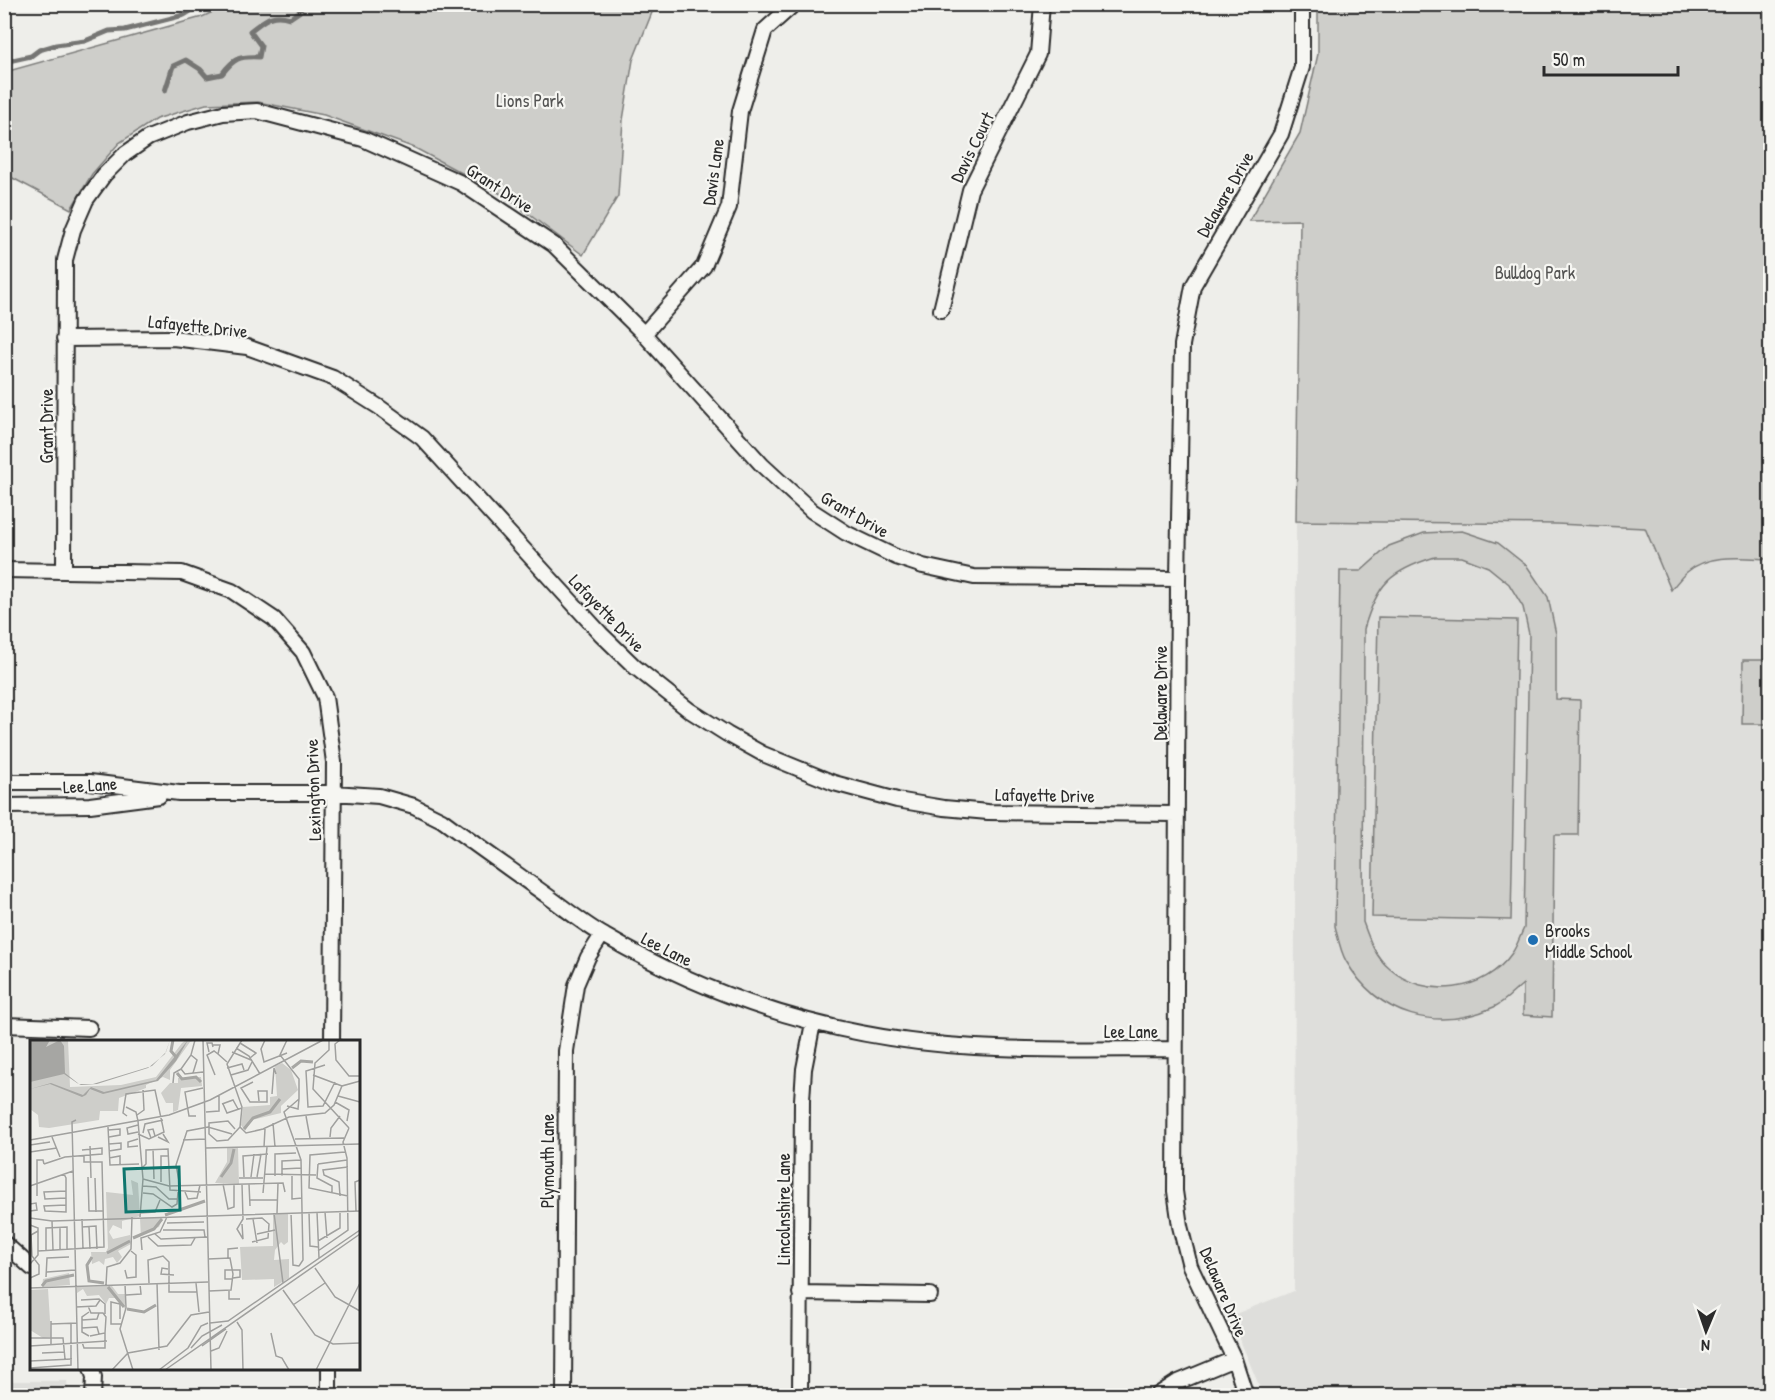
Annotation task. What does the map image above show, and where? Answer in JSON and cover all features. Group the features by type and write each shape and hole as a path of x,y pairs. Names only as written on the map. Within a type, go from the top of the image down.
{"street":[{"name":"Davis Lane","path":"644,334 704,266 729,207 740,111 765,30 794,4"},
{"name":"Davis Court","path":"941,310 970,190 1038,54 1042,4"},
{"name":"Delaware Drive","path":"1246,1395 1234,1359 1190,1266 1180,1226 1175,1191 1174,1049 1182,345 1193,286 1281,134 1302,67 1302,4"},
{"name":"Grant Drive","path":"64,570 65,260 73,230 86,200 104,175 125,154 148,138 188,122 223,113 257,111 363,139 461,183 554,245 644,334 762,465 812,511 846,533 872,546 924,566 974,577 1178,579"},
{"name":"Lafayette Drive","path":"64,339 173,338 247,347 333,378 422,438 581,613 635,667 667,695 727,734 764,754 834,783 897,800 944,808 988,812 1177,814"},
{"name":"Lexington Drive","path":"4,570 182,573 232,591 274,619 303,652 325,698 334,762 332,1040"},
{"name":"Lee Lane","path":"4,782 90,782 178,793 333,793 379,796 414,806 428,813 602,934 642,957 719,993 813,1023 896,1039 962,1047 1174,1049"},
{"name":"Lee Lane","path":"4,806 90,805 178,793"},
{"name":"Plymouth Lane","path":"564,1395 566,1051 576,985 588,957 602,934"},
{"name":"Lincolnshire Lane","path":"800,1395 802,1100 804,1069 813,1023"},
{"path":"4,1025 89,1028"},
{"path":"4,1243 30,1266"},
{"path":"800,1293 930,1295"},
{"path":"1156,1395 1176,1383 1234,1359"},
{"path":"92,1370 94,1377 93,1395"},
{"path":"329,1370 329,1395"}],"shaded area":[{"name":"Brooks Middle School","path":"1296,521 1556,524 1645,528 1687,572 1703,562 1727,558 1770,559 1770,1395 1263,1395 1230,1316 1294,1291"},
{"path":"5,1381 67,1381 68,1395 5,1395"}],"green space":[{"name":"Lions Park","path":"230,4 655,5 633,60 623,120 618,196 583,255 503,195 415,148 324,115 258,102 206,104 156,119 119,143 92,174 71,209 5,174 5,72 202,17"},
{"name":"Bulldog Park","path":"1318,5 1770,5 1770,559 1727,558 1705,562 1687,572 1671,590 1645,528 1556,524 1296,521 1300,220 1249,221 1300,133 1318,54"},
{"path":"1462,531 1498,543 1527,566 1548,597 1556,634 1556,699 1580,700 1578,835 1554,835 1552,1017 1523,1015 1523,984 1498,1005 1473,1015 1451,1019 1411,1014 1392,1007 1359,980 1346,961 1339,944 1335,926 1340,571 1361,571 1389,546 1424,533","holes":["1435,557 1462,557 1488,567 1509,584 1523,607 1529,634 1524,928 1512,953 1487,976 1471,983 1437,988 1404,979 1390,969 1376,953 1363,922 1364,629 1380,590 1396,574"]},
{"path":"1378,617 1517,620 1511,920 1372,917"},
{"path":"1743,660 1770,660 1770,724 1742,724"}],"waterway":[{"path":"4,62 31,56 39,50 56,45 85,41 109,31 125,30 184,15 202,4"},
{"path":"165,91 173,66 186,60 200,69 207,77 222,74 230,64 238,59 259,57 261,46 250,31 264,20 273,17 290,18 299,12 304,4"}],"place":[{"name":"Brooks Middle School","path":"1533,940"}]}
